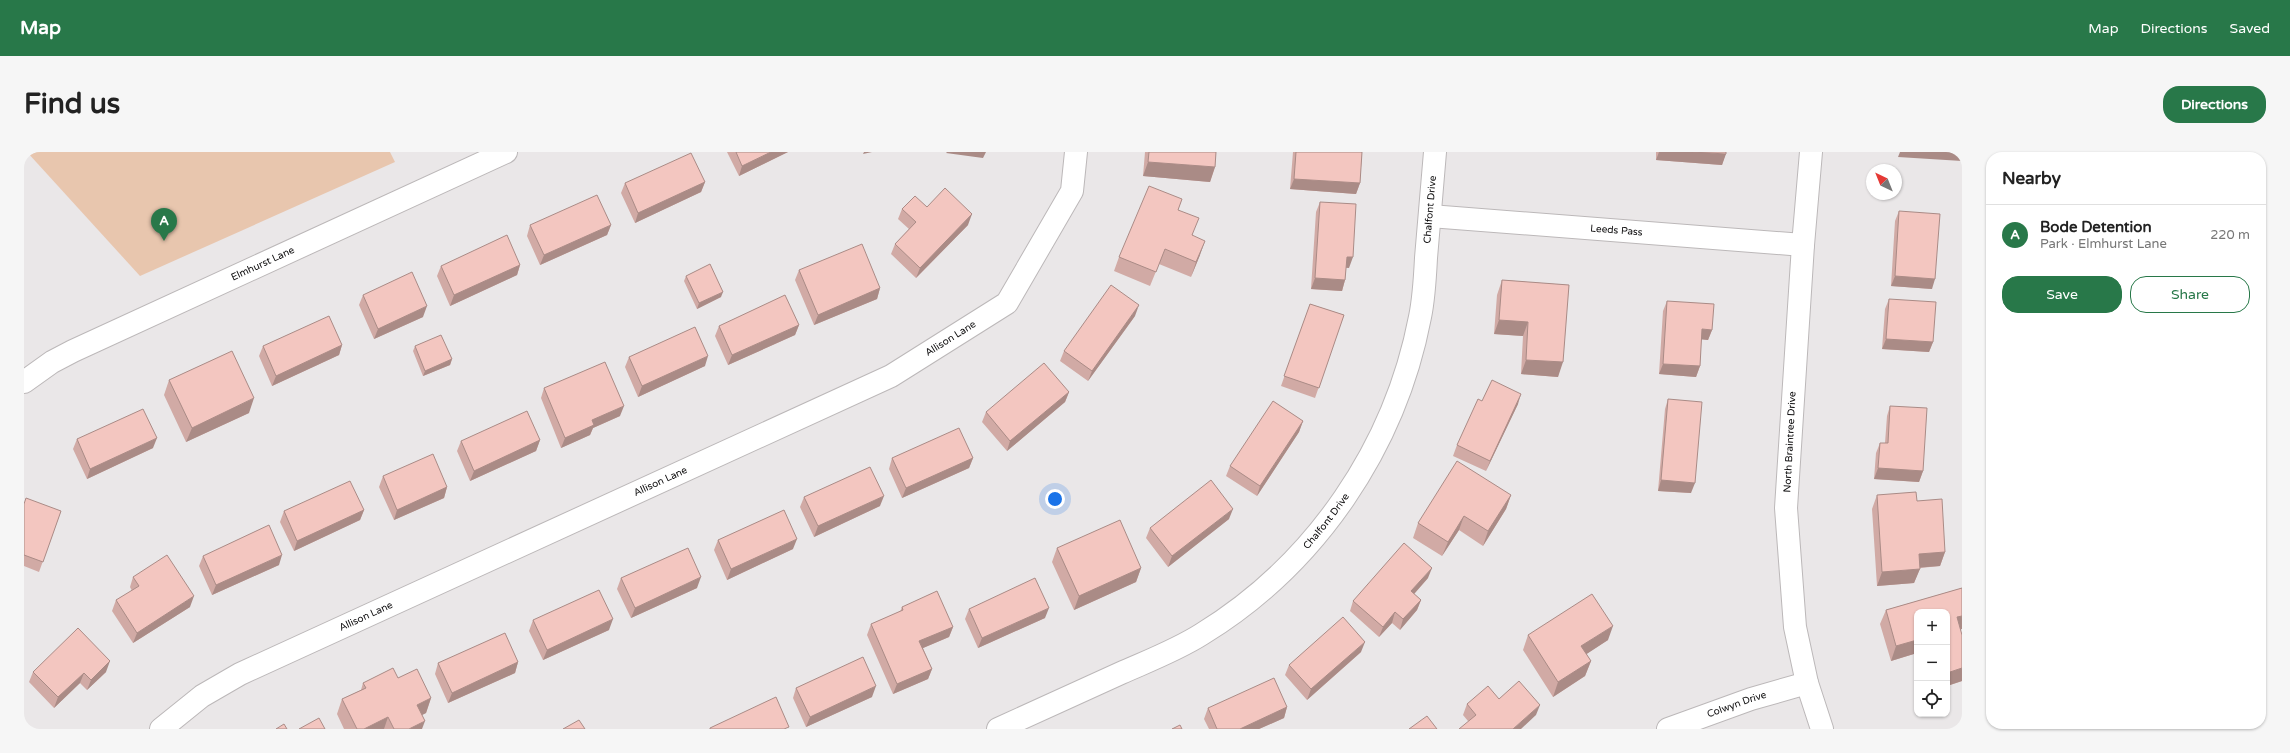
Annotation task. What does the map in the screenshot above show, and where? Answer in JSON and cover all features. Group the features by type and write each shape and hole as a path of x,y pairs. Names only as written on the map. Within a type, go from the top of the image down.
{"street":[{"name":"Elmhurst Lane","path":"24,382 52,362 73,351 506,152"},
{"name":"Allison Lane","path":"161,729 202,696 240,674 891,376 1006,303 1072,191 1076,152"},
{"name":"Chalfont Drive","path":"998,729 1162,654 1202,634 1241,607 1278,576 1316,536 1360,476 1380,440 1406,375 1420,316 1435,152"},
{"name":"North Braintree Drive","path":"1811,152 1803,245 1786,508 1795,627 1807,683 1822,729"},
{"name":"Leeds Pass","path":"1430,216 1803,245"},
{"name":"Colwyn Drive","path":"1668,729 1751,699 1807,683"}],"shaded area":[{"path":"27,152 390,152 395,162 140,276"}],"building":[{"path":"736,152 771,152 742,166"},
{"path":"1149,152 1216,152 1215,167 1148,162"},
{"path":"1296,152 1362,152 1360,183 1294,179"},
{"path":"1692,152 1726,152 1726,154"},
{"path":"691,153 705,182 638,213 625,183"},
{"path":"1149,186 1182,199 1178,210 1199,218 1192,235 1205,241 1196,262 1165,249 1156,272 1119,257"},
{"path":"945,188 972,214 920,268 895,244 916,222 902,209 915,196 927,207"},
{"path":"597,195 611,225 544,255 530,225"},
{"path":"1320,202 1356,204 1353,257 1347,257 1345,280 1315,278"},
{"path":"1899,211 1940,214 1935,279 1895,276"},
{"path":"507,235 520,265 454,295 441,266"},
{"path":"862,244 880,288 818,315 799,270"},
{"path":"710,264 723,292 699,303 686,276"},
{"path":"412,272 427,306 378,329 363,295"},
{"path":"1502,280 1569,285 1563,362 1526,360 1528,322 1499,320"},
{"path":"1111,285 1139,305 1092,371 1064,351"},
{"path":"785,295 799,325 732,355 719,326"},
{"path":"1889,299 1936,302 1933,342 1886,339"},
{"path":"1667,301 1714,304 1712,330 1702,329 1700,366 1663,364"},
{"path":"1310,304 1344,315 1319,388 1284,376"},
{"path":"329,316 342,345 276,376 263,346"},
{"path":"695,327 708,356 642,386 629,357"},
{"path":"441,335 452,359 425,371 415,346"},
{"path":"232,351 254,398 192,428 169,380"},
{"path":"605,362 624,406 592,420 594,425 565,438 544,388"},
{"path":"1044,363 1069,392 1010,441 986,412"},
{"path":"1492,380 1521,394 1490,461 1457,445 1478,399 1482,401"},
{"path":"1668,399 1702,402 1695,483 1661,480"},
{"path":"1273,401 1303,421 1260,486 1230,466"},
{"path":"1890,406 1927,408 1923,471 1878,468 1880,443 1888,443"},
{"path":"143,409 157,438 90,469 77,439"},
{"path":"527,411 540,440 474,471 461,441"},
{"path":"959,428 973,458 906,488 892,458"},
{"path":"433,454 447,487 397,510 383,476"},
{"path":"1457,461 1511,495 1488,531 1464,516 1448,542 1418,523"},
{"path":"870,467 884,496 818,526 804,497"},
{"path":"1211,480 1233,509 1172,556 1150,528"},
{"path":"350,481 364,510 297,541 284,511"},
{"path":"1916,492 1917,501 1942,499 1945,552 1919,554 1920,569 1882,572 1877,495"},
{"path":"26,498 61,511 43,562 24,555 24,504"},
{"path":"784,510 797,539 731,569 718,540"},
{"path":"1120,520 1141,568 1079,596 1057,548"},
{"path":"269,525 282,555 216,585 203,556"},
{"path":"1404,543 1432,568 1411,591 1421,600 1403,619 1395,612 1383,627 1353,601"},
{"path":"688,548 701,577 635,608 621,578"},
{"path":"167,555 194,596 137,633 116,600 139,586 133,577"},
{"path":"1035,578 1049,608 982,638 969,609"},
{"path":"1962,588 1962,616 1957,617 1962,635 1962,668 1950,672 1950,609 1914,609 1914,641 1896,646 1886,610"},
{"path":"599,590 613,619 547,650 533,620"},
{"path":"937,591 953,627 919,641 932,669 897,684 871,624 903,610 902,607"},
{"path":"1592,594 1613,626 1581,646 1591,661 1558,682 1528,635"},
{"path":"1343,617 1365,642 1311,689 1289,665"},
{"path":"78,628 110,661 91,680 84,673 58,697 33,672"},
{"path":"505,633 518,662 452,693 438,663"},
{"path":"863,657 876,686 810,717 796,688"},
{"path":"393,668 398,678 417,669 431,698 417,705 425,721 409,729 394,729 388,717 364,729 357,729 342,699 366,688 363,683"},
{"path":"1274,678 1287,707 1240,729 1217,729 1208,708"},
{"path":"1519,681 1540,705 1513,729 1459,729 1476,715 1467,704 1488,686 1499,699"},
{"path":"776,697 789,727 784,729 710,729 710,728"},
{"path":"1427,716 1437,729 1409,729"},
{"path":"319,718 325,729 299,729"},
{"path":"579,720 585,729 563,729"},
{"path":"284,724 287,729 276,729"},
{"path":"1180,725 1182,729 1172,729"},
{"path":"1961,725 1962,729 1953,729"}],"place":[{"name":"Bode Detention","path":"164,241"}]}
